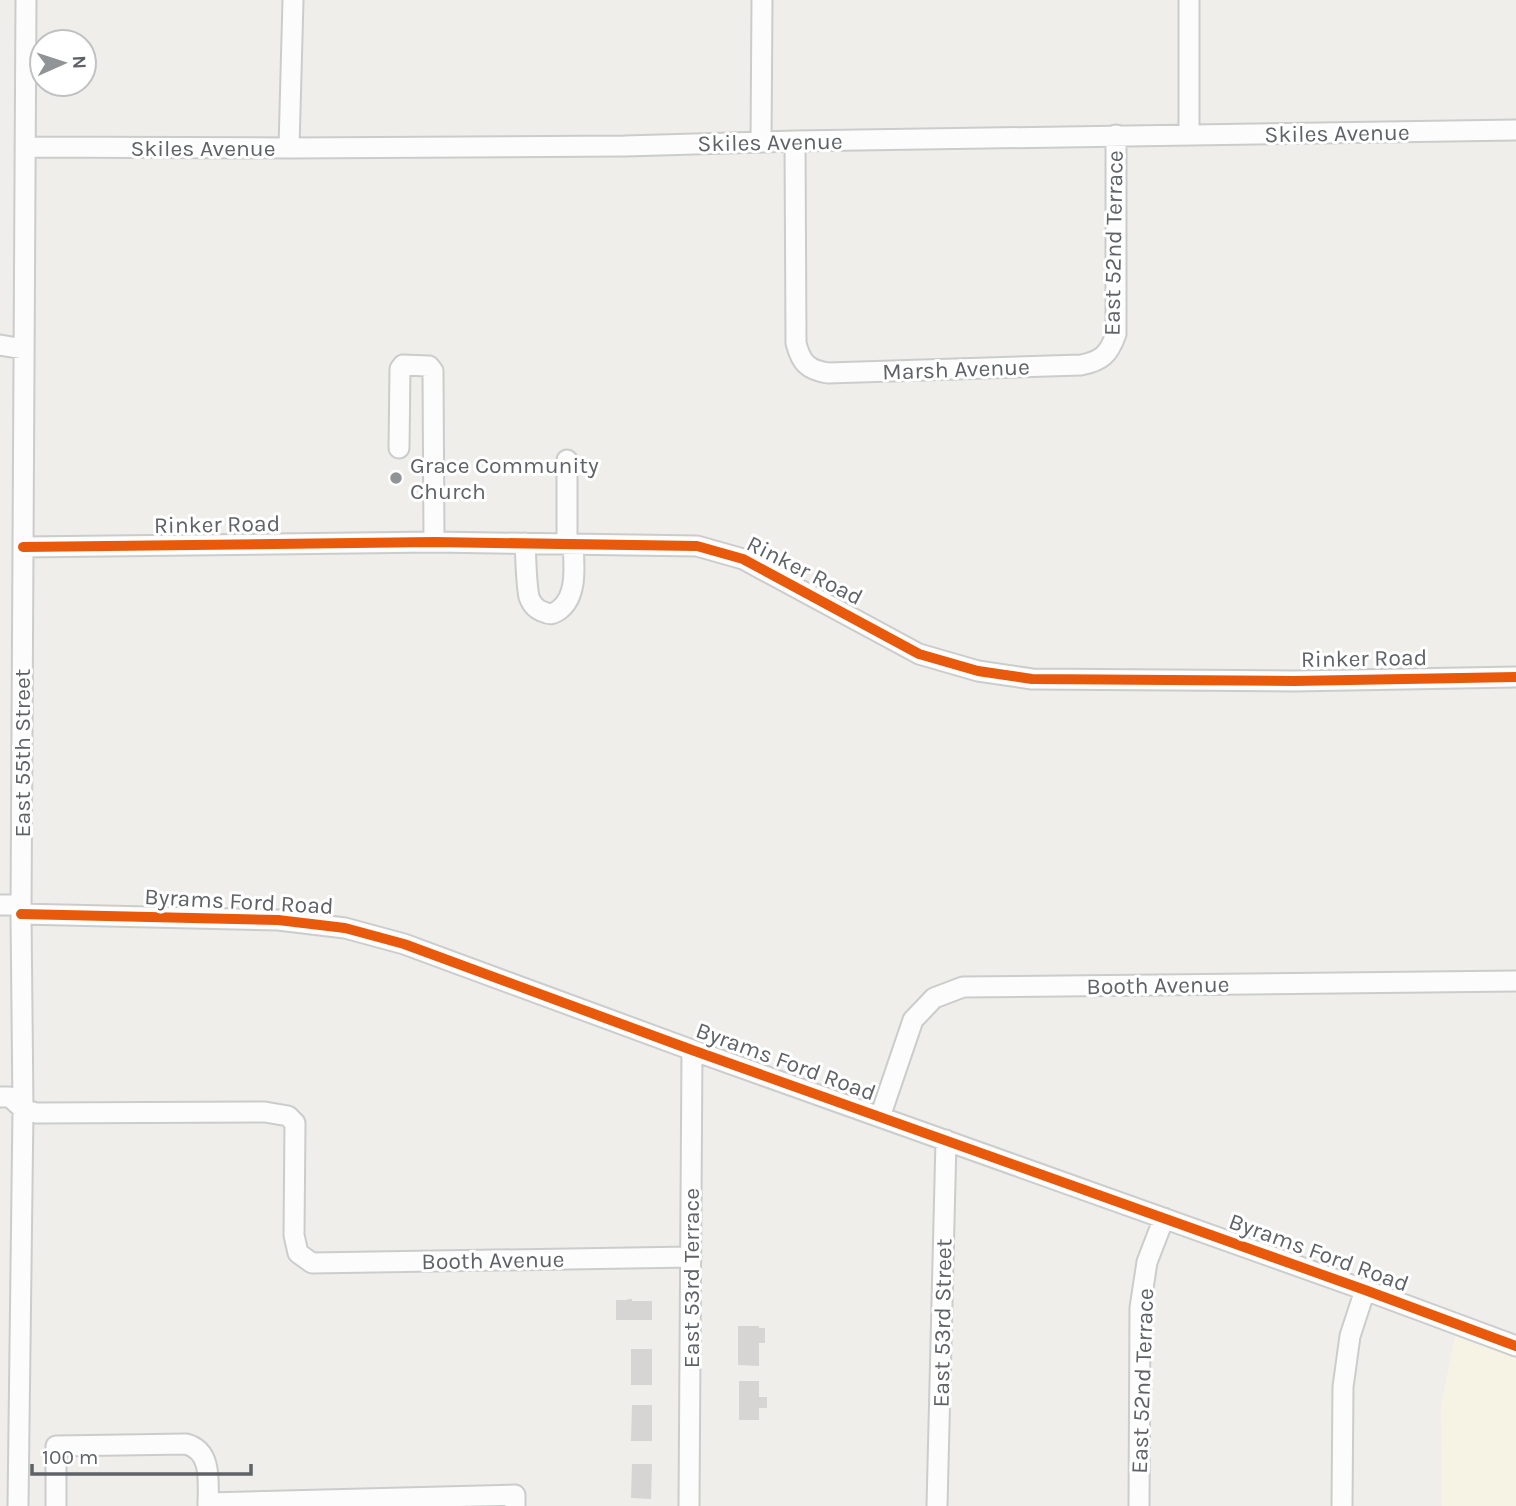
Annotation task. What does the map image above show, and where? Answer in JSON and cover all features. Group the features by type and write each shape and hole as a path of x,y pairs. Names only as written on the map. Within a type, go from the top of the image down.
{"street":[{"name":"East 55th Street","path":"18,1506 9,1450 23,1109 21,910 26,0"},
{"path":"289,148 293,0"},
{"path":"761,142 762,0"},
{"path":"1189,0 1189,135"},
{"name":"Skiles Avenue","path":"25,147 625,146 1116,135 1516,130"},
{"name":"East 52nd Terrace","path":"1109,350 1116,334 1116,135"},
{"name":"Marsh Avenue","path":"795,141 796,343 799,355 806,365 828,373 1068,366 1094,363 1109,350"},
{"path":"0,345 24,349"},
{"path":"399,448 400,369 403,365 429,366 433,371 435,542"},
{"path":"525,543 530,597 534,606 549,614 556,612 569,599 574,572 570,544 567,460"},
{"name":"Rinker Road","path":"23,547 435,542 697,546 743,559 919,654 978,671 1032,679 1294,681 1516,677"},
{"name":"Byrams Ford Road","path":"0,905 21,910 278,920 345,928 404,944 1516,1346"},
{"name":"Booth Avenue","path":"880,1117 913,1020 934,998 963,987 1516,981"},
{"name":"East 53rd Terrace","path":"689,1506 692,1049"},
{"path":"0,1097 10,1097 23,1109"},
{"name":"Booth Avenue","path":"23,1109 36,1113 265,1112 288,1116 296,1123 294,1235 298,1253 312,1263 691,1257"},
{"name":"East 53rd Street","path":"937,1506 946,1140"},
{"name":"East 52nd Terrace","path":"1139,1506 1140,1308 1147,1262 1164,1218"},
{"path":"1342,1506 1343,1387 1350,1336 1366,1290"},
{"path":"56,1506 56,1446 186,1444 203,1454 206,1462 208,1504 386,1502 515,1495 515,1506"}],"shaded area":[{"path":"1455,1336 1516,1358 1516,1506 1442,1506 1441,1406"}],"building":[{"path":"616,1300 652,1301 652,1320 616,1320"},
{"path":"738,1326 765,1328 765,1343 759,1343 759,1366 738,1365"},
{"path":"631,1349 652,1349 652,1385 631,1385"},
{"path":"739,1381 759,1381 759,1397 767,1397 767,1408 759,1408 759,1420 739,1420"},
{"path":"632,1405 652,1405 652,1441 631,1441"},
{"path":"632,1464 652,1464 651,1499 631,1498"}],"cycle path":[{"path":"23,547 434,542 697,546 743,559 919,654 978,671 1032,679 1294,681 1516,677"},
{"path":"21,914 278,920 345,928 404,944 1516,1346"}],"place":[{"name":"Grace Community Church","path":"396,478"}]}
